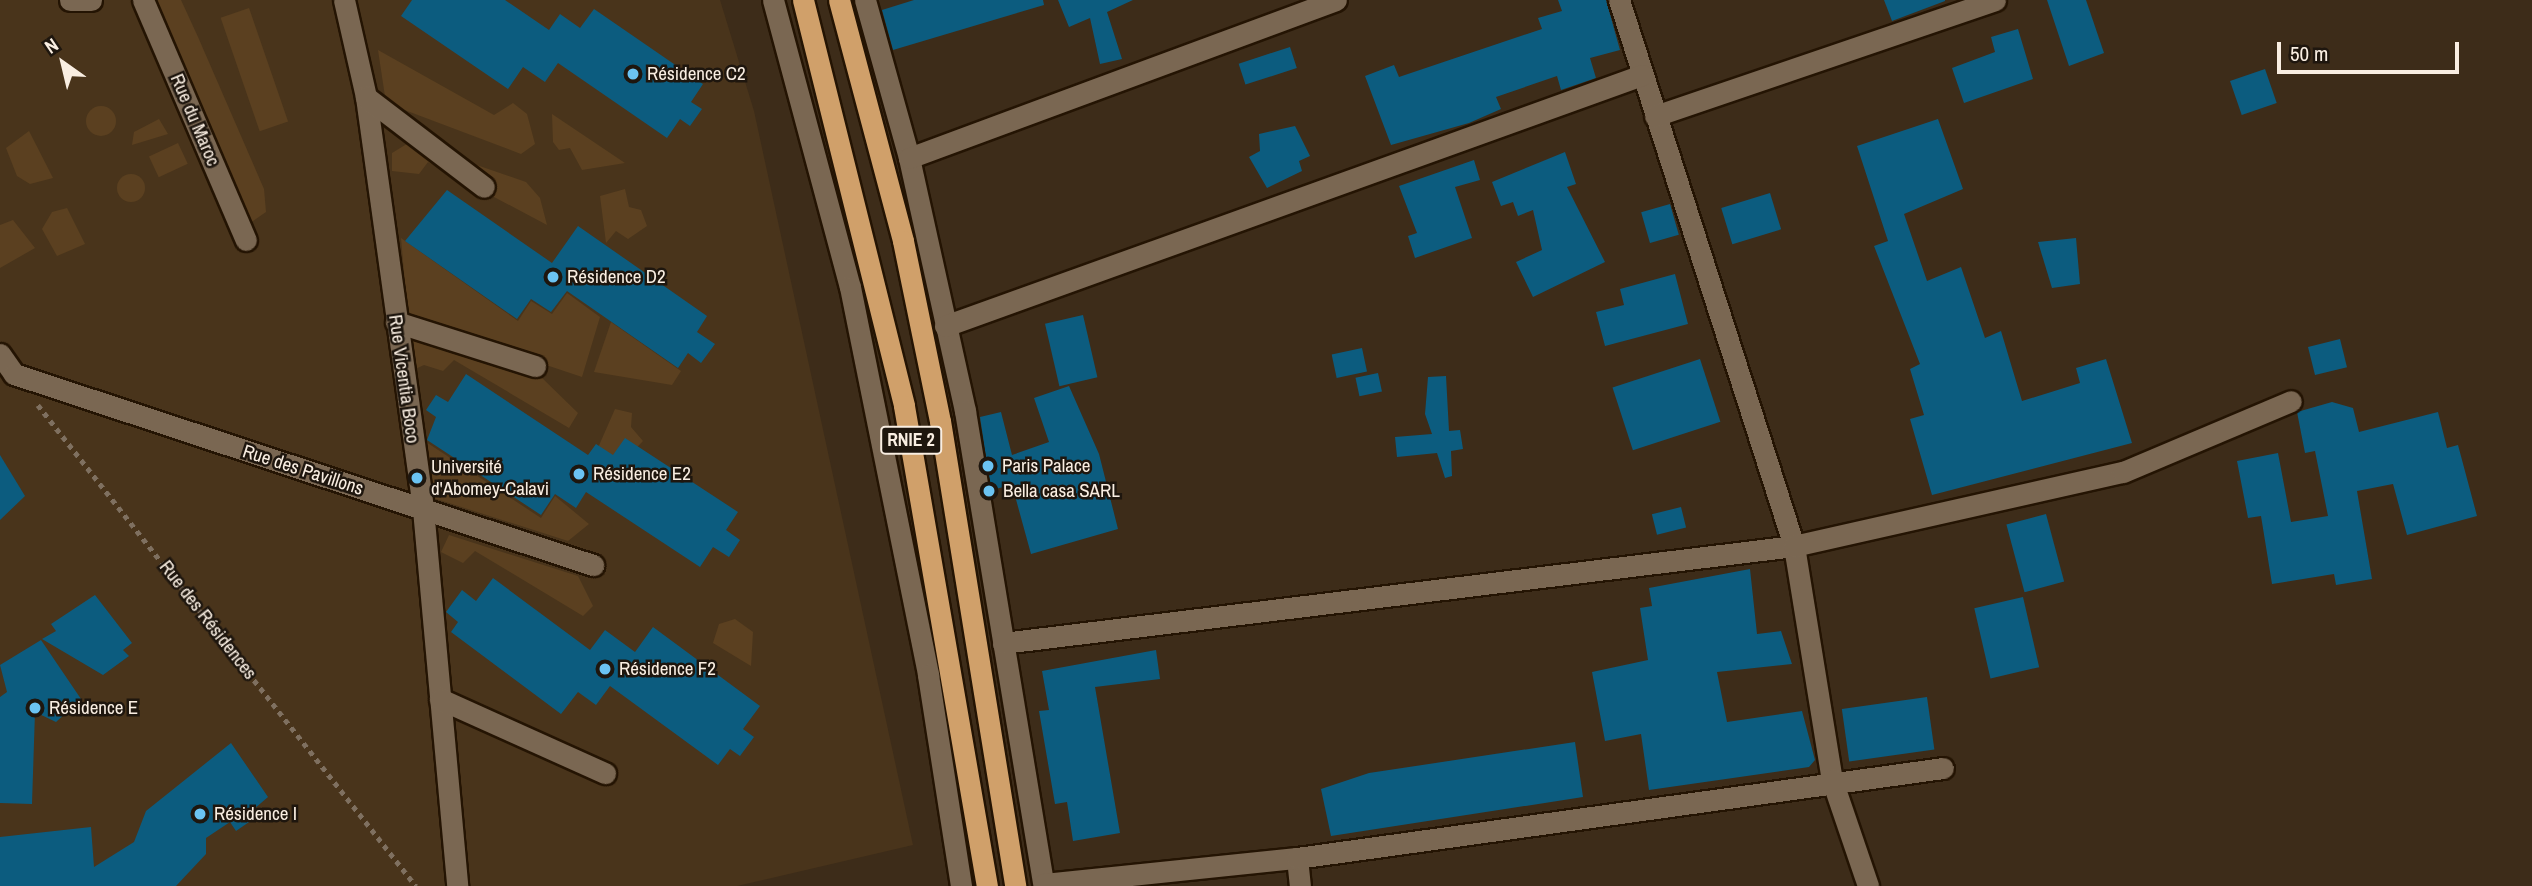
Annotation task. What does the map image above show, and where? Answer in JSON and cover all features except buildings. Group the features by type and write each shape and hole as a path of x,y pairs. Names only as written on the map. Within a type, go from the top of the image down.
{"highway":[{"name":"RNIE 2","path":"803,0 904,406 987,886"},
{"name":"RNIE 2","path":"839,0 903,241 940,421 1015,886"}],"street":[{"name":"Rue du Maroc","path":"143,0 246,240"},
{"name":"Rue Vicentia Boco","path":"344,0 366,97 423,509 457,886"},
{"path":"773,0 816,140 853,301 928,675 961,886"},
{"path":"865,0 908,158 945,326 1044,885 1297,858 1832,780 1943,768"},
{"path":"908,158 1336,0"},
{"path":"1619,0 1794,546 1832,780 1868,886"},
{"path":"1655,116 1995,0"},
{"path":"945,326 1642,75"},
{"path":"366,97 484,187"},
{"path":"396,322 535,366"},
{"path":"0,354 14,374"},
{"name":"Rue des Pavillons","path":"14,374 593,565"},
{"path":"1003,643 1794,546 2123,472 2291,401"},
{"path":"440,699 605,773"},
{"path":"1297,858 1300,886"}],"path":[{"name":"Rue des Résidences","path":"14,374 416,886"}],"shaded area":[{"name":"Université d'Abomey-Calavi","path":"0,0 720,0 754,111 913,845 737,886 0,886"},
{"path":"149,0 181,0 198,37 264,189 266,212 250,223"},
{"path":"249,8 288,121 260,131 221,18"},
{"path":"378,50 494,115 513,103 527,114 535,144 521,154 386,103"},
{"path":"101,106 112,110 116,121 112,132 101,136 90,132 86,121 90,110"},
{"path":"552,114 625,163 582,170 570,148 559,150 553,142"},
{"path":"159,119 168,134 132,145 134,132"},
{"path":"29,131 53,178 30,184 17,176 6,148"},
{"path":"410,142 526,182 540,198 547,225 428,162 419,174 392,171 392,153"},
{"path":"178,143 188,164 159,177 149,157"},
{"path":"131,174 141,178 145,188 141,198 131,202 121,198 117,188 121,178"},
{"path":"625,189 629,207 641,210 647,226 628,239 616,231 606,243 600,196"},
{"path":"67,208 85,244 57,256 42,229 52,212"},
{"path":"13,220 35,248 0,268 0,225"},
{"path":"401,238 518,321 531,301 552,314 567,293 600,317 582,377 408,319"},
{"path":"611,322 681,371 672,385 594,372"},
{"path":"412,333 539,375 578,413 569,428 454,360 443,371 424,365 413,370"},
{"path":"615,409 632,413 631,427 643,441 623,462 597,450"},
{"path":"420,438 541,518 555,496 589,524 568,541 427,496"},
{"path":"449,535 578,576 593,606 583,616 475,551 463,563 441,552"},
{"path":"735,619 753,632 751,666 713,643 719,624"}],"place":[{"name":"Résidence C2","path":"633,74"},
{"name":"Résidence D2","path":"553,277"},
{"name":"Paris Palace","path":"988,466"},
{"name":"Résidence E2","path":"579,474"},
{"name":"Université d'Abomey-Calavi","path":"417,478"},
{"name":"Bella casa SARL","path":"989,491"},
{"name":"Résidence F2","path":"605,669"},
{"name":"Résidence E","path":"35,708"},
{"name":"Résidence I","path":"200,814"}]}
